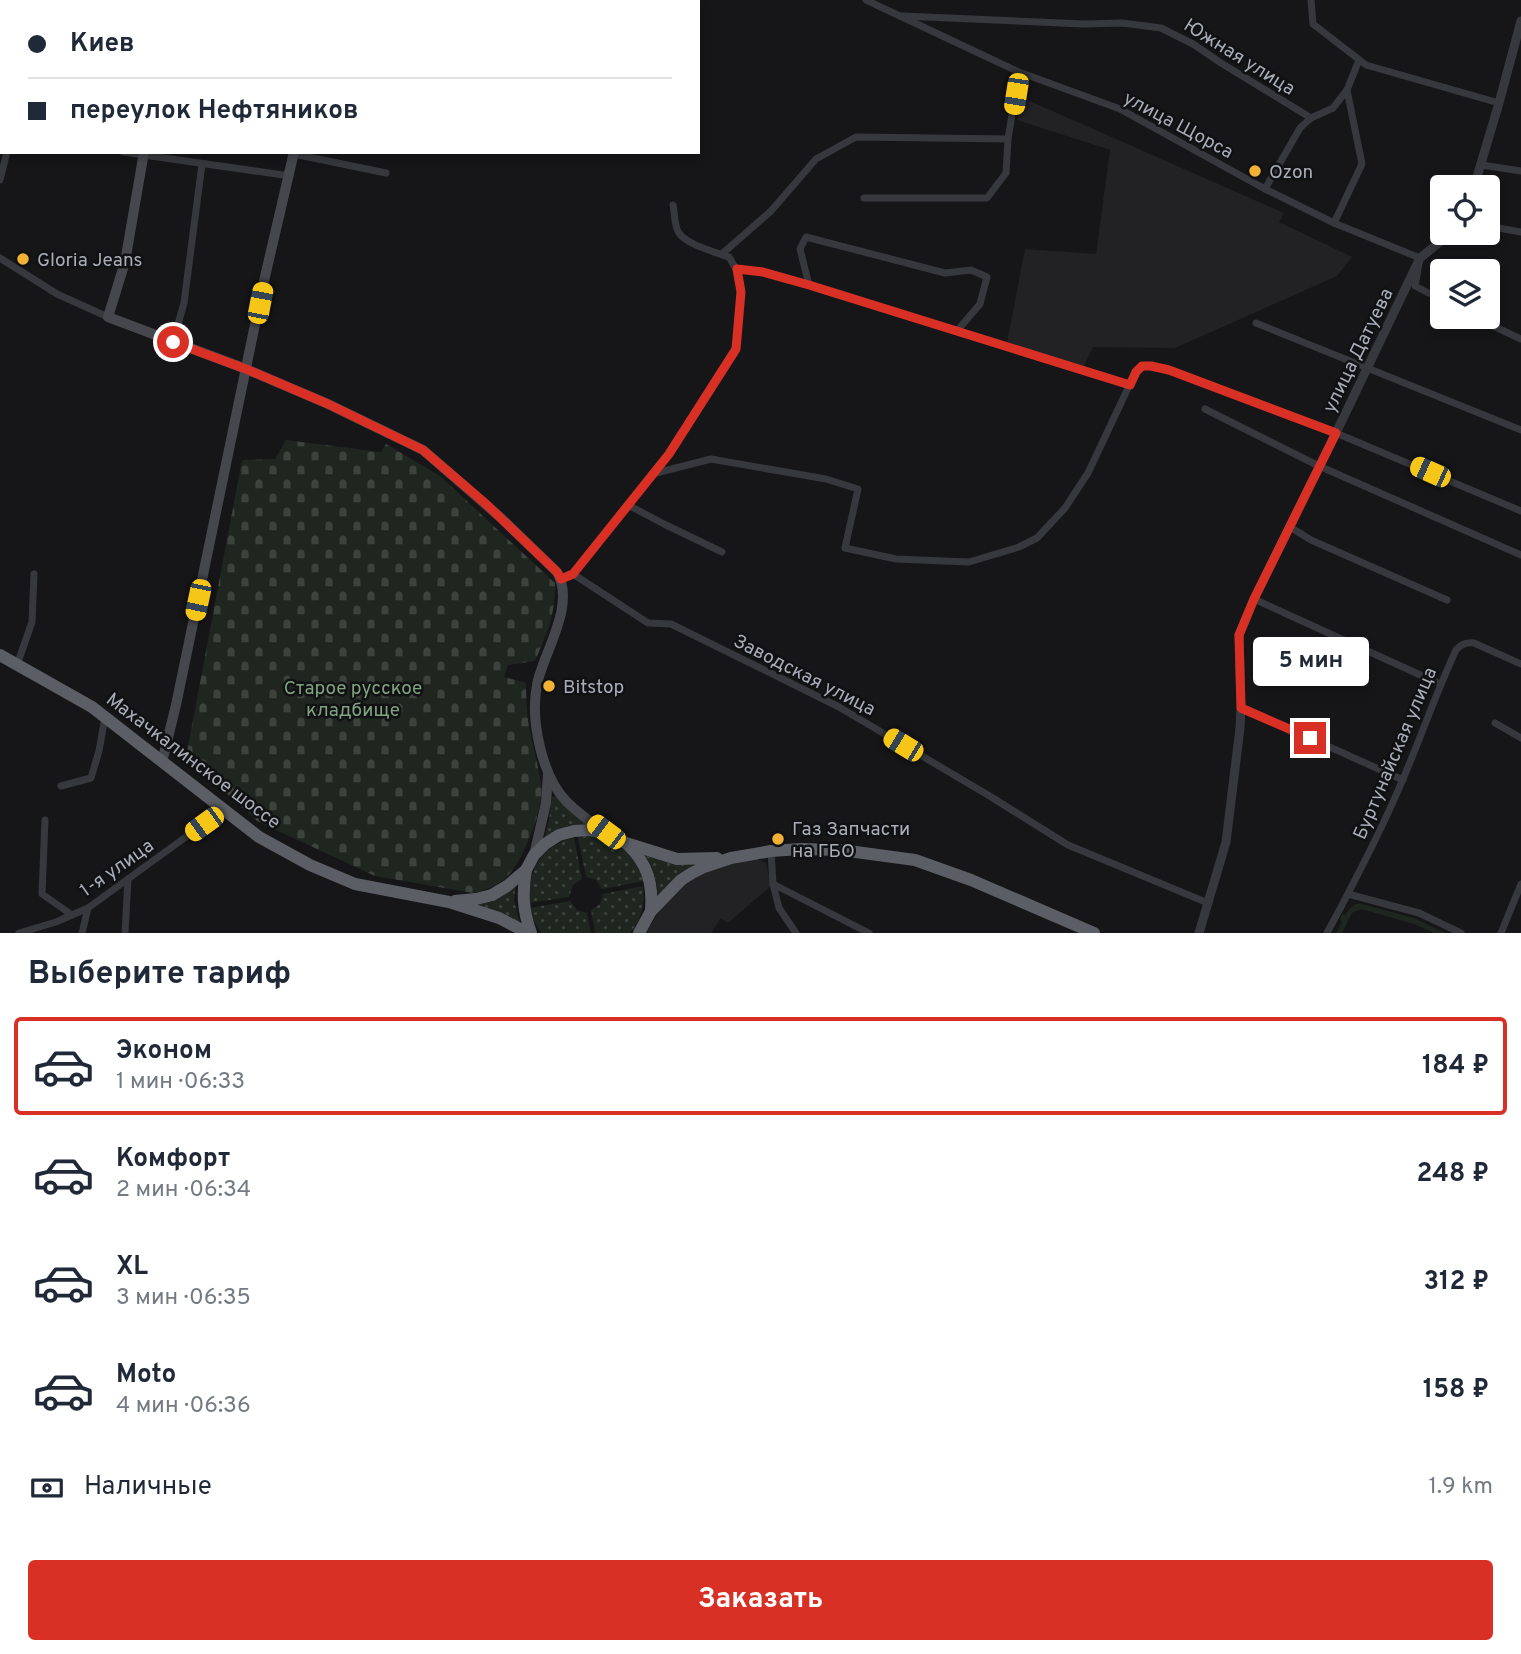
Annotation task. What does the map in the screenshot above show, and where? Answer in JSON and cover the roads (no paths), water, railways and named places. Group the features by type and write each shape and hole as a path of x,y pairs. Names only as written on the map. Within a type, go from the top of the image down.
{"highway":[{"name":"Махачкалинское шоссе","path":"0,656 92,707 258,837 310,865 355,884 449,902 499,918 529,933"},
{"path":"529,933 522,890 526,870 534,855 559,835 574,831 606,832 626,843 677,859 731,858"},
{"path":"626,843 646,867 651,882 651,911"},
{"path":"639,933 651,911 681,880 692,873 731,858 800,849 841,850 915,860 971,880 1094,933"},
{"path":"449,902 492,895 526,870"}],"main road":[{"path":"143,154 125,262 108,317 246,369 328,404 423,450 500,517 557,572 561,579 563,595 558,625 537,687 535,715 539,743 548,774 566,801 606,832"},
{"path":"162,762 264,281 294,154"},
{"path":"534,855 546,803 548,774"}],"street":[{"name":"улица Щорса","path":"866,0 1019,72 1120,109 1265,189 1334,223 1420,258"},
{"path":"1311,0 1313,24 1366,65 1499,103"},
{"name":"Южная улица","path":"899,15 1083,24 1122,23 1161,28 1194,44 1311,118"},
{"path":"1478,175 1521,21"},
{"path":"1265,189 1300,128 1311,118 1333,108 1347,90 1359,60"},
{"path":"864,198 988,198 1006,173 1008,139 1019,72"},
{"path":"1334,223 1362,164 1347,90"},
{"path":"722,254 771,211 817,159 856,137 1008,139"},
{"path":"0,180 6,154"},
{"path":"143,154 290,176"},
{"path":"298,154 386,173"},
{"path":"173,342 184,303 202,164"},
{"path":"1482,165 1521,171"},
{"path":"561,579 573,574 656,473 736,349 741,292 737,269 729,257 690,242 680,234 673,205"},
{"path":"1500,228 1521,232"},
{"path":"809,285 800,249 806,237 945,273 971,270 987,277 980,304 957,331"},
{"name":"улица Датуева","path":"1199,933 1226,842 1240,728 1239,635 1420,258 1436,245"},
{"path":"0,258 57,294 108,317"},
{"path":"1420,258 1415,286 1430,294"},
{"path":"737,269 763,272 809,285 1130,385"},
{"path":"1256,323 1521,430"},
{"path":"1500,329 1521,339"},
{"path":"656,473 711,459 826,479 858,489 845,548 896,559 969,562 1019,547 1037,538 1066,508 1088,473 1136,372 1142,366 1151,366 1169,370 1336,433 1521,511"},
{"path":"1205,409 1319,466 1521,555"},
{"path":"628,505 722,552"},
{"path":"1290,527 1311,540 1447,600"},
{"path":"17,664 32,622 34,574"},
{"name":"Заводская улица","path":"573,574 648,623 671,624 839,707 988,794 1068,845 1208,903"},
{"path":"1254,599 1440,684"},
{"name":"Буртунайская улица","path":"1327,933 1403,780 1455,650 1466,642 1474,643 1521,664"},
{"path":"1241,708 1403,780"},
{"path":"61,786 91,778 105,717"},
{"path":"1495,723 1521,738"},
{"name":"1-я улица","path":"19,933 88,908 223,810"},
{"path":"45,820 43,894 72,915"},
{"path":"771,851 773,884 779,908 796,933"},
{"path":"125,933 128,879"},
{"path":"773,884 869,933"},
{"path":"1500,933 1521,884"},
{"path":"1348,894 1419,913 1461,933"},
{"path":"82,933 88,908"}],"place":[{"name":"Ozon","path":"1255,171"},
{"name":"Gloria Jeans","path":"23,259"},
{"name":"Bitstop","path":"549,686"},
{"name":"Газ Запчасти на ГБО","path":"778,839"}],"park label":[{"name":"Старое русское кладбище","path":"353,698"}]}
